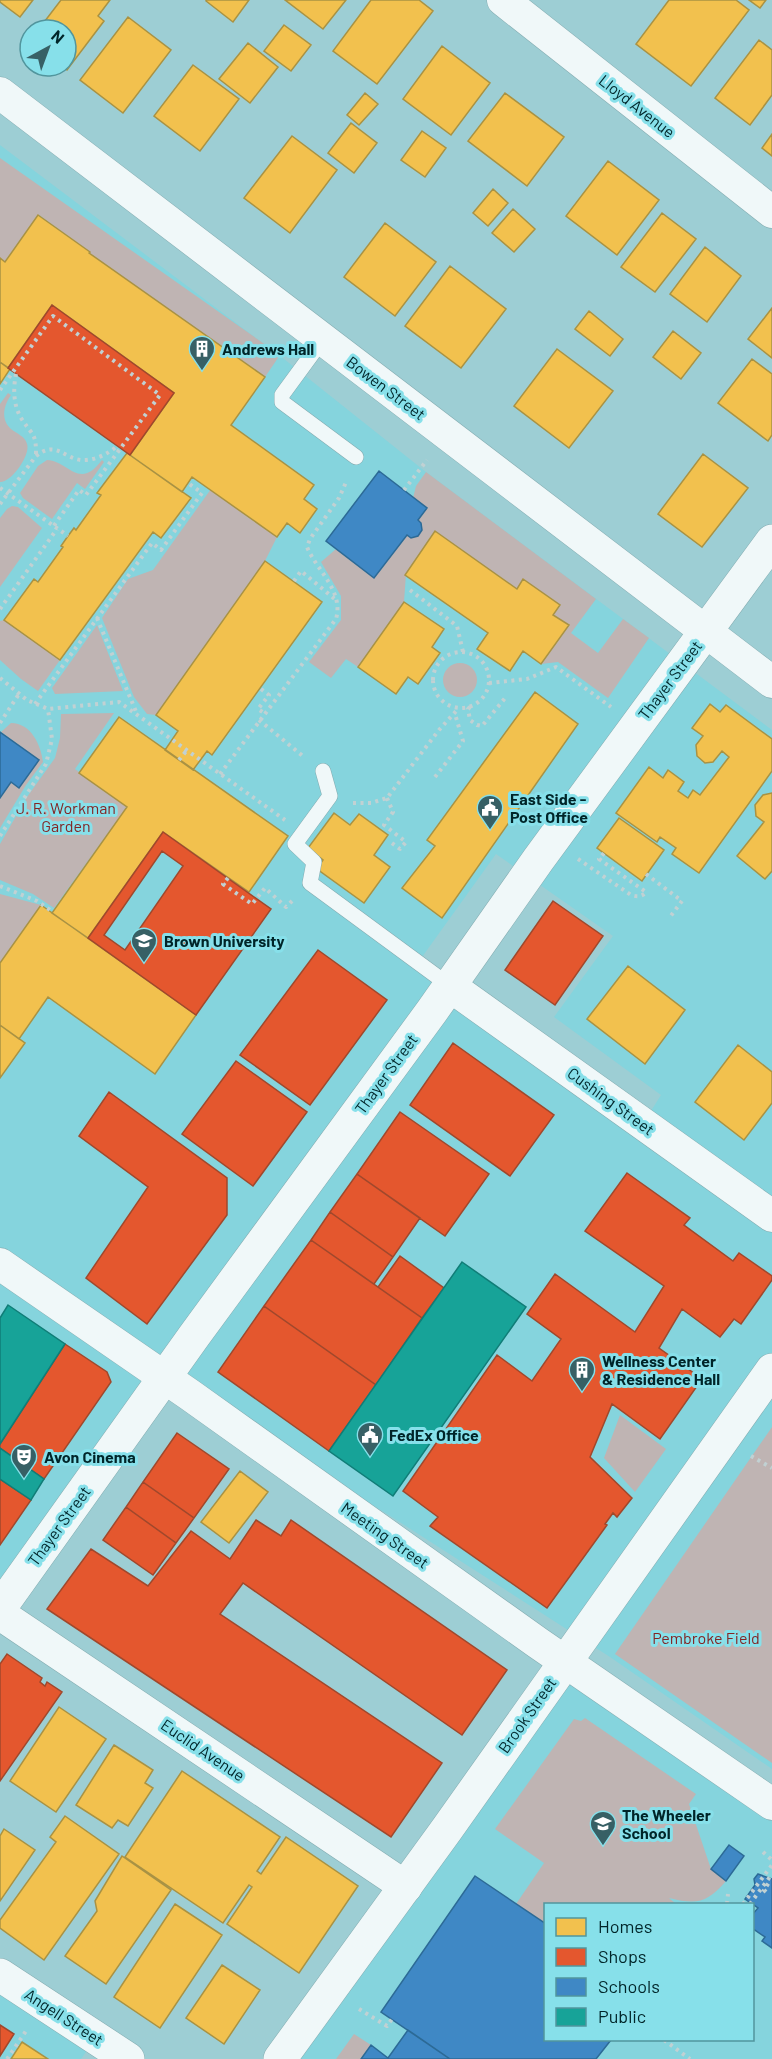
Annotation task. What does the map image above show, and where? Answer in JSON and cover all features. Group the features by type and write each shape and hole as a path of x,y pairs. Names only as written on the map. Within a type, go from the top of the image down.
{"street":[{"name":"Lloyd Avenue","path":"503,0 772,212"},
{"name":"Bowen Street","path":"0,93 772,682"},
{"name":"Thayer Street","path":"0,1608 450,986 621,745 707,632 772,541"},
{"name":"Cushing Street","path":"450,986 772,1216"},
{"name":"Meeting Street","path":"0,1264 165,1377 565,1661 772,1804"},
{"name":"Brook Street","path":"280,2059 406,1887 772,1370"},
{"name":"Euclid Avenue","path":"0,1614 406,1887"},
{"name":"Angell Street","path":"0,1975 128,2059"}],"lane":[{"path":"322,339 282,394 282,402 356,457"},
{"path":"323,771 330,796 295,844 314,862 310,883 450,986"}],"path":[{"path":"0,390 53,316 160,395 86,495 79,490 0,609"},
{"path":"16,374 14,385 16,405 23,421 32,429 36,439 36,456"},
{"path":"0,504 42,451 53,449 64,452 74,459 83,460 102,456 117,446"},
{"path":"220,774 336,619 338,611 335,592 307,548 310,539 339,498 356,457"},
{"path":"404,490 428,459"},
{"path":"35,704 152,543 161,550 202,493 188,483"},
{"path":"0,488 68,537"},
{"path":"294,581 300,571 337,601"},
{"path":"410,590 458,626 463,652"},
{"path":"97,618 137,715"},
{"path":"330,796 349,803 370,803 387,798 439,729 456,711 482,699 489,683 488,673 478,658 463,652 443,658 434,674 435,692 456,711 463,741 435,777"},
{"path":"489,683 527,678 556,667 611,707"},
{"path":"0,678 27,700 48,709 119,702 302,832"},
{"path":"261,689 269,695 258,709 264,713"},
{"path":"0,723 19,694"},
{"path":"471,706 468,710 470,720 482,726 506,697"},
{"path":"0,836 46,764 52,739 48,709"},
{"path":"259,720 304,757"},
{"path":"179,760 187,750"},
{"path":"387,798 393,813 384,825 406,842 400,849 388,841"},
{"path":"577,858 631,895 637,897 644,895 646,892 599,859 604,853"},
{"path":"646,874 682,901 670,917"},
{"path":"228,878 223,884 252,904 262,890"},
{"path":"0,886 37,901 53,912"},
{"path":"747,1454 772,1468"},
{"path":"763,1852 772,1860"},
{"path":"744,1903 772,1865"},
{"path":"766,1892 764,1890 772,1874"},
{"path":"752,1903 770,1881"},
{"path":"727,1903 728,1894"},
{"path":"359,2009 387,2026 392,2019"},
{"path":"7,2059 31,2023"},
{"path":"665,2041 690,2059"}],"shaded area":[{"name":"Brown University","path":"0,145 284,359 426,472 772,730 772,1769 610,1657 387,1514 172,1381 0,1615","holes":["496,854 613,936 554,1017 661,1095 637,1133 417,964"]},
{"name":"The Wheeler School","path":"565,1661 772,1804 772,2059 280,2059"},
{"path":"0,1976 93,2042 81,2059 0,2059"}],"green space":[{"path":"0,158 280,355 265,377 39,215 5,262 0,258"},
{"path":"8,393 11,395 6,403 5,421 11,429 25,439 27,449 23,461 14,473 0,482 0,404"},
{"path":"47,460 80,474 94,469 102,460 104,462 85,489 77,483 52,519 23,498 20,493 38,466"},
{"path":"426,472 596,599 571,633 598,653 623,619 649,638 608,698 558,662 541,664 568,626 553,615 523,580 517,589 406,574 404,602 358,667 346,659 331,678 309,662 341,620 341,596 321,562 336,549 374,578 407,535 411,538 417,536 422,530 418,520 427,508 413,498 416,486"},
{"path":"211,489 277,537 265,561 156,715 147,714 134,697 102,618 128,579 153,570"},
{"path":"12,506 18,507 42,528 0,587 0,518"},
{"path":"4,620 60,660 38,691 0,660 0,621"},
{"path":"97,625 123,691 55,694 52,688"},
{"path":"460,663 472,668 477,680 472,692 460,697 448,692 443,680 448,668"},
{"name":"J. R. Workman Garden","path":"114,713 75,769 127,807 54,908 33,894 0,880 0,844 27,797 55,758 60,738 61,714"},
{"path":"11,723 24,727 34,736 43,762 0,828 0,798 11,782 19,788 39,760 1,732"},
{"path":"0,894 41,905 0,963"},
{"path":"620,1415 666,1449 635,1492 604,1458"},
{"name":"Pembroke Field","path":"772,1427 772,1763 615,1654"},
{"path":"585,1718 696,1794 689,1804 711,1869 726,1881 713,1894 694,1901 669,1898 675,1903 544,1903 544,1923 516,1904 544,1863 495,1829 574,1719 581,1721"},
{"path":"354,2034 371,2045 361,2059 336,2059"}],"building: Homes":[{"path":"0,0 33,0 20,17"},
{"path":"61,0 110,0 98,16 104,21 78,55 78,18 47,18"},
{"path":"206,0 249,0 233,22"},
{"path":"285,0 346,0 323,29"},
{"path":"371,0 419,0 433,11 377,84 333,51"},
{"path":"669,0 736,0 749,10 691,86 636,44"},
{"path":"749,0 766,0 760,8"},
{"path":"128,17 171,50 123,113 80,80"},
{"path":"284,25 311,45 291,71 264,51"},
{"path":"759,40 772,50 772,95 750,125 715,98"},
{"path":"248,43 278,67 250,103 219,79"},
{"path":"442,46 490,83 451,135 403,99"},
{"path":"193,65 239,99 200,151 154,116"},
{"path":"365,93 378,104 359,125 347,115"},
{"path":"505,93 564,137 527,186 468,141"},
{"path":"351,123 377,143 354,173 328,153"},
{"path":"422,131 446,148 425,177 401,160"},
{"path":"772,134 772,156 762,148"},
{"path":"292,136 337,170 290,233 244,198"},
{"path":"608,161 659,200 617,255 566,216"},
{"path":"493,189 508,203 488,226 473,213"},
{"path":"513,209 535,229 514,252 492,233"},
{"path":"662,213 696,239 655,292 621,267"},
{"name":"Andrews Hall","path":"38,215 265,377 231,425 314,485 304,499 317,509 300,533 287,523 277,537 192,477 182,492 130,455 174,393 52,305 8,368 0,362 0,258 5,262"},
{"path":"385,223 436,262 395,316 344,277"},
{"path":"705,247 741,276 707,322 670,294"},
{"path":"450,266 506,309 461,368 405,326"},
{"path":"772,308 772,358 748,339"},
{"path":"589,311 623,339 610,356 575,329"},
{"path":"673,331 701,353 681,379 653,357"},
{"path":"557,349 613,391 569,448 514,406"},
{"path":"752,359 772,374 772,435 768,441 718,403"},
{"path":"0,362 10,369 0,384"},
{"path":"127,453 191,498 161,538 153,532 60,660 4,620 34,579 38,582 63,547 61,546 68,536 74,528 76,530 101,495 97,493"},
{"path":"703,454 748,488 702,547 658,514"},
{"path":"435,531 517,589 523,579 560,605 553,615 569,625 541,664 523,651 510,671 477,649 488,633 405,575"},
{"path":"265,561 322,602 212,755 207,751 193,770 165,750 178,731 156,715"},
{"path":"404,602 444,629 432,647 440,653 418,684 408,677 396,694 358,667"},
{"path":"535,692 578,724 442,918 402,888 435,846 427,840"},
{"path":"710,704 720,712 726,705 772,739 772,771 699,873 672,854 676,848 660,837 657,842 616,813 649,767 663,778 668,770 684,782 678,791 688,798 693,790 700,795 729,757 722,751 713,762 705,763 697,756 696,745 703,736 692,728"},
{"path":"119,717 288,836 249,892 163,832 88,938 52,913 127,807 79,773"},
{"path":"772,793 772,871 765,879 737,856 764,822 756,816 755,805 763,795"},
{"path":"334,813 350,825 359,814 388,835 374,855 390,867 364,903 317,869 323,860 308,848"},
{"path":"619,818 664,850 642,881 597,848"},
{"path":"41,905 196,1015 155,1074 48,997 19,1039 0,1025 0,963"},
{"path":"628,966 685,1010 645,1064 587,1019"},
{"path":"0,1025 25,1043 0,1078"},
{"path":"738,1045 772,1072 772,1103 744,1140 695,1102"},
{"path":"240,1471 268,1492 229,1543 201,1522"},
{"path":"59,1707 106,1739 56,1812 10,1781"},
{"path":"114,1745 153,1770 145,1783 153,1788 128,1826 118,1820 112,1828 76,1805"},
{"path":"182,1771 280,1837 257,1871 261,1874 286,1837 358,1886 299,1973 227,1924 252,1887 249,1885 223,1923 125,1857"},
{"path":"65,1816 119,1854 44,1960 0,1928 0,1920 56,1842 50,1837"},
{"path":"4,1829 35,1850 0,1901 0,1836"},
{"path":"122,1856 171,1890 106,1984 65,1956 97,1911 95,1901"},
{"path":"175,1904 222,1935 160,2028 114,1997"},
{"path":"222,1965 260,1990 224,2044 186,2018"},
{"path":"22,2042 48,2059 11,2059"}],"building: Shops":[{"path":"52,305 174,393 130,455 8,368"},
{"path":"163,832 271,909 196,1015 88,938","holes":["162,851 183,866 125,950 104,935"]},
{"path":"553,901 603,936 555,1005 505,970"},
{"path":"318,950 387,1000 310,1105 240,1055"},
{"path":"453,1043 554,1115 510,1176 410,1105"},
{"path":"236,1061 307,1112 253,1186 182,1134"},
{"path":"109,1092 227,1178 227,1215 147,1324 86,1278 148,1187 79,1136"},
{"path":"400,1112 489,1174 445,1236 357,1174"},
{"name":"Wellness Center & Residence Hall","path":"627,1173 690,1218 684,1225 733,1261 739,1253 772,1276 772,1280 741,1324 734,1319 720,1337 682,1309 659,1348 702,1379 660,1439 612,1404 590,1457 632,1498 617,1517 613,1513 605,1524 607,1525 547,1608 430,1526 438,1517 403,1491 497,1355 532,1381 561,1339 527,1314 555,1274 635,1332 664,1286 585,1231"},
{"path":"357,1174 420,1218 393,1257 330,1212"},
{"path":"330,1212 393,1257 374,1284 311,1240"},
{"path":"311,1240 422,1318 376,1385 264,1306"},
{"path":"400,1256 444,1288 422,1318 378,1287"},
{"path":"264,1306 376,1385 329,1451 218,1372"},
{"path":"65,1344 107,1372 111,1382 44,1479 0,1448 0,1444"},
{"path":"177,1433 229,1469 194,1518 143,1482"},
{"path":"0,1479 31,1500 0,1545"},
{"path":"143,1482 194,1518 176,1543 126,1507"},
{"path":"126,1507 176,1543 153,1575 103,1540"},
{"path":"256,1520 281,1536 291,1520 507,1670 462,1735 243,1583 220,1614 442,1763 391,1837 47,1609 91,1549 148,1586 191,1531 230,1559"},
{"path":"7,1654 42,1678 40,1682 45,1686 47,1682 62,1692 0,1781 0,1664"},
{"path":"0,2025 14,2034 0,2056"}],"building: Schools":[{"path":"379,471 427,508 418,520 422,530 418,536 411,538 407,535 374,578 326,541"},
{"path":"0,732 39,760 19,788 11,782 0,798"},
{"path":"729,1845 744,1856 726,1881 711,1869"},
{"path":"758,1874 772,1879 772,1948 762,1941 765,1937 754,1929 754,1913 758,1908 754,1903 745,1899 755,1885 754,1879"},
{"path":"475,1876 544,1923 544,2041 610,2041 596,2059 450,2059 381,2012"},
{"path":"408,2030 450,2059 361,2059 371,2045 388,2058"}],"building: Public":[{"path":"462,1262 526,1307 393,1496 329,1451"},
{"path":"8,1305 65,1344 0,1444 0,1318"},
{"path":"0,1448 44,1479 31,1500 0,1479"}],"place":[{"name":"Andrews Hall","path":"202,372"},
{"name":"East Side - Post Office","path":"490,831"},
{"name":"Brown University","path":"144,964"},
{"name":"Wellness Center & Residence Hall","path":"582,1393"},
{"name":"FedEx Office","path":"370,1458"},
{"name":"Avon Cinema","path":"24,1480"},
{"name":"The Wheeler School","path":"603,1847"}]}
